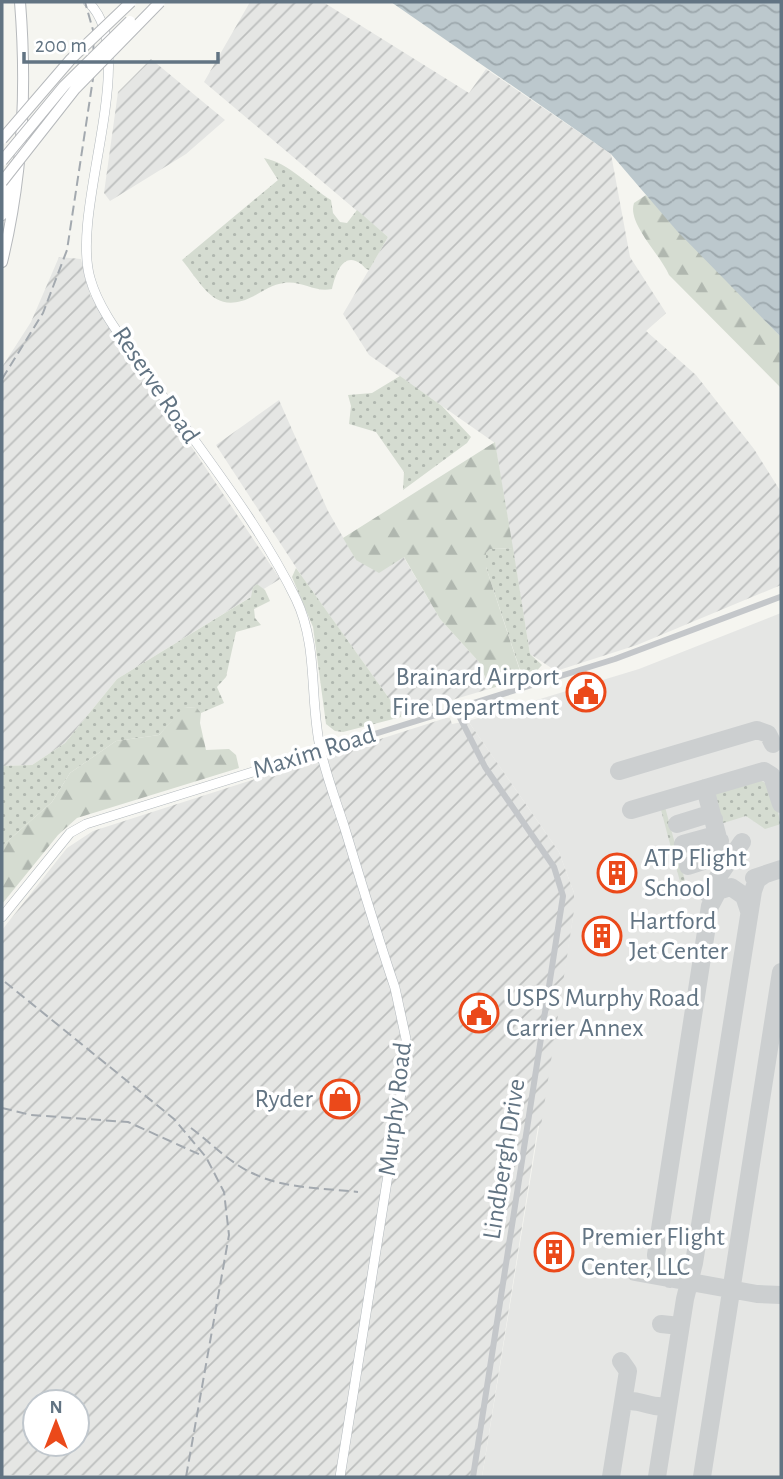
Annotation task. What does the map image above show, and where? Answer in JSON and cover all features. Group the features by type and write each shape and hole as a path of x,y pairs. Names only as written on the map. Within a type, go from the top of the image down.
{"highway":[{"path":"2,262 16,195 22,128 20,2"},
{"path":"2,139 63,67 131,2"},
{"path":"2,161 71,78 151,2"},
{"path":"5,182 70,94 160,2"},
{"path":"2,215 5,182 20,152"}],"street":[{"name":"Reserve Road","path":"88,2 98,13 107,37 109,68 86,223 87,264 92,283 118,331 237,502 298,603 312,658 320,751"},
{"name":"Maxim Road","path":"2,917 70,833 86,824 630,654 780,597"},
{"name":"Lindbergh Drive","path":"455,708 480,760 554,867 563,896 473,1477"},
{"name":"Murphy Road","path":"320,751 395,988 406,1039 405,1068 340,1477"}],"shaded area":[{"path":"250,2 323,2 469,93 486,69 611,154 630,257 666,313 646,331 696,375 754,449 781,492 781,585 637,645 556,671 530,654 495,443 369,355 343,314 388,237 204,82"},
{"path":"151,59 225,120 186,154 110,201 104,193 118,92"},
{"path":"59,257 81,259 90,295 280,579 117,679 65,743 32,765 2,766 2,367 31,322"},
{"path":"279,400 328,511 356,560 403,556 440,619 479,662 489,689 401,715 303,578 216,445"},
{"path":"781,613 781,1477 482,1477 574,911 574,893 559,852 468,721 639,669"},
{"path":"450,718 452,724 468,721 559,852 574,893 574,911 482,1477 2,1475 2,930 67,848 93,831"}],"green space":[{"path":"264,158 291,170 331,200 333,213 340,222 347,223 357,210 388,237 369,270 349,260 340,267 332,289 284,283 241,301 229,303 220,301 204,289 182,260 278,180"},
{"path":"646,195 781,337 781,388 669,275 635,220 634,203"},
{"path":"400,376 442,406 471,437 467,443 403,490 404,472 376,432 349,424 351,406 348,395 372,393"},
{"path":"495,442 513,548 490,549 486,553 486,567 520,671 487,682 479,662 440,619 404,557 379,573 356,560 343,538"},
{"path":"513,548 530,654 542,665 532,676 489,689 487,682 520,670 486,567 486,553 490,549"},
{"path":"296,568 401,717 343,732 335,731 326,724 313,627 292,577"},
{"path":"257,584 265,590 270,601 254,609 255,618 261,625 236,632 226,677 217,687 224,703 201,713 195,707 184,708 159,735 116,741 70,773 52,802 2,846 2,766 32,765 65,743 117,679 251,597 253,587"},
{"path":"196,707 201,713 200,723 206,750 229,749 236,755 239,768 77,818 58,835 2,904 2,846 52,802 70,773 116,741 159,735 183,708"},
{"path":"754,779 766,784 770,789 781,824 765,829 746,816 717,825 710,799 711,792"},
{"path":"665,807 687,888 683,893 661,810"}],"water":[{"path":"391,2 781,2 781,337 677,231 611,154"}],"taxiway":[{"path":"619,771 757,730 768,734 773,744"},
{"path":"631,810 764,771 772,776 781,804"},
{"path":"705,788 725,865"},
{"path":"677,824 706,815 714,819"},
{"path":"683,844 712,836 720,841"},
{"path":"707,893 742,842"},
{"path":"688,866 735,851"},
{"path":"754,878 781,869"},
{"path":"657,1477 753,891 757,880 764,875"},
{"path":"670,1279 659,1269 656,1255 710,906 718,891 731,887 744,896 749,911"},
{"path":"702,1477 781,972"},
{"path":"635,1272 757,1294 781,1295"},
{"path":"661,1324 680,1326"},
{"path":"611,1477 628,1371 621,1361"},
{"path":"623,1403 634,1401 657,1406 668,1405"}],"railway":[{"path":"2,379 43,313 67,250 94,72 93,30 85,2"},
{"path":"5,982 174,1119 206,1157 224,1192 229,1235 186,1477"},
{"path":"2,1108 31,1115 128,1122 203,1156"},
{"path":"191,1128 236,1164 264,1178 304,1187 358,1192"}],"place":[{"name":"Brainard Airport Fire Department","path":"586,692"},
{"name":"ATP Flight School","path":"617,873"},
{"name":"Hartford Jet Center","path":"602,936"},
{"name":"USPS Murphy Road Carrier Annex","path":"479,1013"},
{"name":"Ryder","path":"340,1099"},
{"name":"Premier Flight Center, LLC","path":"554,1252"}]}
